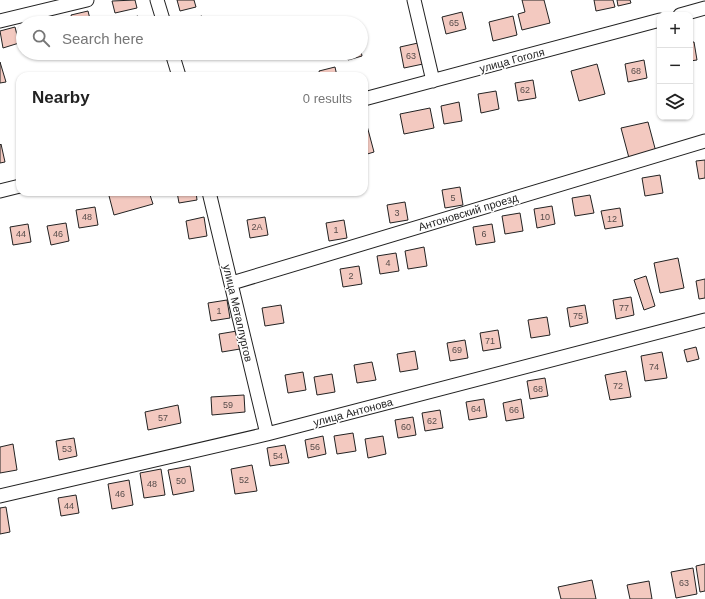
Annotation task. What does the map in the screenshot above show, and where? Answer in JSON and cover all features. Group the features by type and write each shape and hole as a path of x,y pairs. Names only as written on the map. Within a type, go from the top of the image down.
{"street":[{"path":"21,16 87,0"},
{"path":"157,0 162,16"},
{"path":"414,0 433,81"},
{"path":"691,12 705,8"},
{"path":"0,21 16,17"},
{"name":"улица Гоголя","path":"368,98 657,21"},
{"path":"174,60 178,72"},
{"name":"Антоновский проезд","path":"232,283 705,141"},
{"path":"0,191 16,187"},
{"name":"улица Металлургов","path":"211,196 267,434"},
{"name":"улица Антонова","path":"0,496 267,434 705,320"}],"building":[{"path":"135,0 137,8 115,13 112,1"},
{"path":"177,0 194,0 196,7 180,11"},
{"path":"522,0 544,0 550,23 522,30 518,14 525,12"},
{"path":"594,0 613,0 615,7 596,11"},
{"path":"617,0 630,0 631,3 618,6"},
{"path":"88,11 89,16 71,16"},
{"path":"462,12 466,29 446,34 442,17"},
{"path":"513,16 517,35 493,41 489,22"},
{"path":"15,27 16,44 3,48 0,31"},
{"path":"693,42 694,42 697,60 693,61"},
{"path":"418,43 423,64 404,68 400,47"},
{"path":"644,60 647,78 628,82 625,64"},
{"path":"0,62 6,82 0,83"},
{"path":"597,64 605,94 579,101 571,71"},
{"path":"335,67 336,72 319,72"},
{"path":"533,80 536,98 518,101 515,83"},
{"path":"496,91 499,109 481,113 478,94"},
{"path":"459,102 462,121 444,124 441,106"},
{"path":"430,108 434,128 404,134 400,114"},
{"path":"648,122 656,152 629,158 621,128"},
{"path":"368,130 374,152 368,154"},
{"path":"1,144 5,162 0,163 0,145"},
{"path":"705,160 705,178 699,179 696,161"},
{"path":"660,175 663,193 645,196 642,178"},
{"path":"460,187 463,205 445,208 442,190"},
{"path":"590,195 594,213 575,216 572,198"},
{"path":"109,196 150,196 153,204 114,215"},
{"path":"178,196 196,196 197,200 179,203"},
{"path":"405,202 408,220 390,223 387,205"},
{"path":"552,206 555,224 537,228 534,209"},
{"path":"95,207 98,225 79,228 76,210"},
{"path":"620,208 623,226 605,229 601,211"},
{"path":"520,213 523,231 505,234 502,216"},
{"path":"204,217 207,236 189,239 186,221"},
{"path":"265,217 268,235 250,238 247,220"},
{"path":"344,220 347,238 329,241 326,223"},
{"path":"66,223 69,241 51,245 47,226"},
{"path":"28,224 31,242 13,245 10,227"},
{"path":"492,224 495,242 476,245 473,227"},
{"path":"424,247 427,266 408,269 405,251"},
{"path":"396,253 399,271 380,274 377,256"},
{"path":"678,258 684,288 660,293 654,263"},
{"path":"359,266 362,284 343,287 340,269"},
{"path":"646,276 655,306 644,310 634,280"},
{"path":"705,279 705,298 699,299 696,281"},
{"path":"631,297 634,315 616,319 613,300"},
{"path":"227,300 230,318 211,321 208,303"},
{"path":"281,305 284,323 265,326 262,308"},
{"path":"585,305 588,323 570,327 567,308"},
{"path":"547,317 550,335 531,338 528,320"},
{"path":"498,330 501,348 483,351 480,333"},
{"path":"237,331 240,349 222,352 219,334"},
{"path":"465,340 468,358 450,361 447,343"},
{"path":"696,347 699,359 687,362 684,350"},
{"path":"415,351 418,369 400,372 397,354"},
{"path":"662,352 667,378 645,381 641,356"},
{"path":"372,362 376,380 357,383 354,365"},
{"path":"626,371 631,397 610,400 605,375"},
{"path":"303,372 306,390 288,393 285,375"},
{"path":"332,374 335,392 317,395 314,377"},
{"path":"545,378 548,396 530,399 527,381"},
{"path":"244,395 245,412 212,415 211,397"},
{"path":"484,399 487,417 469,420 466,402"},
{"path":"521,399 524,418 506,421 503,403"},
{"path":"178,405 181,423 148,430 145,412"},
{"path":"440,410 443,428 425,431 422,413"},
{"path":"413,417 416,435 398,438 395,420"},
{"path":"353,433 356,451 337,454 334,436"},
{"path":"323,436 326,454 308,458 305,440"},
{"path":"383,436 386,454 368,458 365,439"},
{"path":"74,438 77,456 59,460 56,441"},
{"path":"13,444 17,470 0,473 0,447"},
{"path":"285,445 289,463 270,466 267,448"},
{"path":"252,465 257,491 235,494 231,469"},
{"path":"190,466 194,491 173,495 168,470"},
{"path":"161,469 165,495 144,498 140,473"},
{"path":"129,480 133,505 112,509 108,484"},
{"path":"76,495 79,513 61,516 58,498"},
{"path":"6,507 10,532 0,534 0,508"},
{"path":"705,564 705,591 700,592 696,566"},
{"path":"693,568 697,594 676,598 671,572"},
{"path":"592,580 596,599 561,599 558,587"},
{"path":"649,581 652,599 630,599 627,585"}]}
